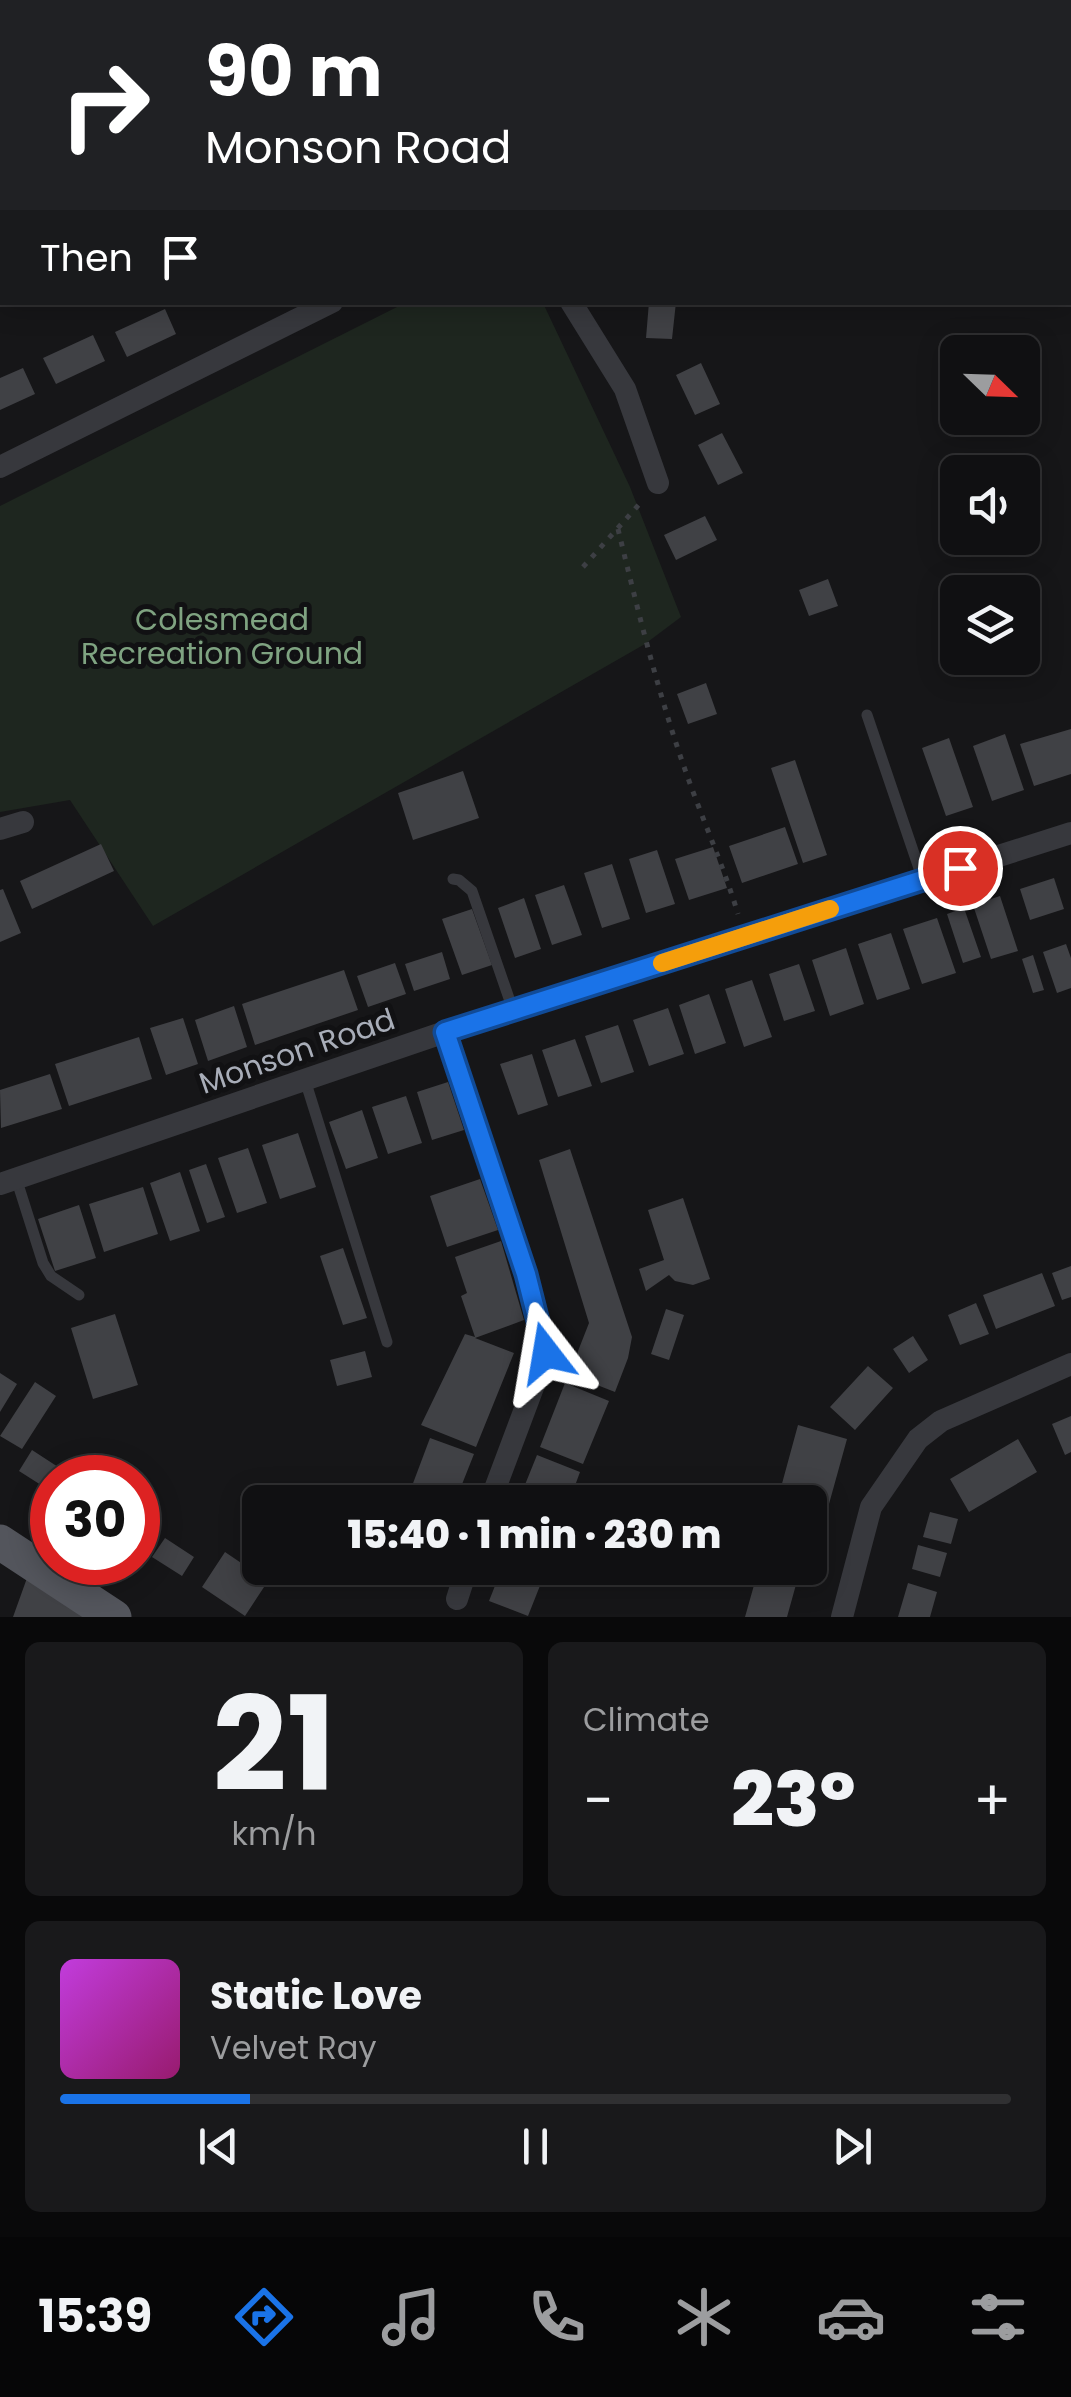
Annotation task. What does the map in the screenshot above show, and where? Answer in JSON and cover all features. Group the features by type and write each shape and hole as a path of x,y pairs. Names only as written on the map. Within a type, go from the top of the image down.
{"main road":[{"path":"0,1542 114,1617"}],"street":[{"path":"0,466 319,305"},
{"path":"573,305 625,389 658,483"},
{"path":"0,829 23,822"},
{"name":"Monson Road","path":"8,1181 445,1032 1071,832"},
{"path":"445,1032 526,1274 546,1353 496,1485"},
{"path":"842,1617 870,1508 918,1438 941,1421 1071,1364"},
{"path":"456,1600 462,1585"}],"lane":[{"path":"867,715 923,880"},
{"path":"453,880 459,880 472,892 513,1010"},
{"path":"305,1080 388,1342"},
{"path":"8,1181 51,1276 79,1295"}],"path":[{"path":"583,567 658,483"},
{"path":"618,528 646,644 744,936"}],"green space":[{"name":"Colesmead Recreation Ground","path":"401,305 544,305 630,487 681,617 645,644 153,926 70,800 0,812 0,506"}],"building":[{"path":"649,305 676,305 672,339 646,338"},
{"path":"165,309 176,334 127,357 115,332"},
{"path":"93,335 105,361 56,384 43,358"},
{"path":"701,363 720,404 695,415 676,375"},
{"path":"23,368 35,394 0,410 0,378"},
{"path":"722,433 743,473 718,485 698,445"},
{"path":"705,516 717,540 676,560 664,535"},
{"path":"828,579 838,606 809,616 799,590"},
{"path":"706,683 717,714 688,724 677,694"},
{"path":"1071,729 1071,774 1034,786 1020,744"},
{"path":"1005,734 1024,790 992,801 973,746"},
{"path":"949,738 973,807 946,816 922,748"},
{"path":"795,760 827,855 803,863 771,768"},
{"path":"463,771 479,818 413,840 398,793"},
{"path":"785,827 798,864 742,883 729,846"},
{"path":"101,844 114,871 32,909 20,881"},
{"path":"713,847 727,888 689,900 675,859"},
{"path":"657,850 675,904 646,913 629,859"},
{"path":"612,864 630,919 602,928 584,873"},
{"path":"1054,878 1064,909 1030,920 1020,889"},
{"path":"564,885 582,935 552,945 535,895"},
{"path":"3,889 21,933 0,942 0,890"},
{"path":"1000,896 1018,951 991,959 973,905"},
{"path":"524,898 541,949 515,958 498,908"},
{"path":"964,908 981,957 963,963 947,914"},
{"path":"472,909 492,965 462,975 442,919"},
{"path":"937,918 956,973 922,984 903,929"},
{"path":"891,933 910,989 877,1000 858,944"},
{"path":"1066,944 1071,958 1071,988 1057,993 1043,952"},
{"path":"846,948 864,1004 830,1016 812,960"},
{"path":"442,952 450,979 414,991 405,964"},
{"path":"1033,955 1044,990 1033,993 1022,959"},
{"path":"395,963 406,994 368,1007 357,976"},
{"path":"799,964 815,1011 784,1021 769,974"},
{"path":"344,970 358,1010 255,1045 242,1004"},
{"path":"752,980 772,1037 744,1047 725,989"},
{"path":"709,994 726,1043 695,1054 679,1005"},
{"path":"234,1006 247,1047 208,1061 195,1020"},
{"path":"668,1008 684,1054 649,1066 633,1020"},
{"path":"183,1018 198,1064 166,1075 150,1028"},
{"path":"618,1025 634,1072 601,1083 585,1036"},
{"path":"139,1037 152,1079 69,1106 55,1064"},
{"path":"575,1039 592,1086 558,1097 542,1050"},
{"path":"532,1054 548,1105 518,1115 500,1064"},
{"path":"50,1074 62,1109 1,1128 0,1090"},
{"path":"448,1082 464,1130 432,1140 417,1092"},
{"path":"406,1096 422,1143 388,1154 372,1107"},
{"path":"362,1110 378,1158 346,1169 329,1122"},
{"path":"298,1133 316,1187 280,1199 262,1145"},
{"path":"248,1148 267,1203 237,1213 218,1158"},
{"path":"570,1149 632,1337 615,1392 569,1374 589,1323 539,1160"},
{"path":"206,1164 225,1217 207,1223 189,1170"},
{"path":"180,1172 200,1231 170,1241 150,1183"},
{"path":"480,1179 498,1230 447,1247 430,1196"},
{"path":"143,1187 158,1234 104,1252 89,1204"},
{"path":"683,1198 710,1279 693,1285 675,1281 669,1275 646,1291 639,1269 664,1260 648,1210"},
{"path":"79,1205 96,1258 55,1271 38,1219"},
{"path":"501,1241 524,1320 475,1338 514,1353 476,1447 421,1425 465,1334 475,1337 461,1296 467,1293 455,1257"},
{"path":"343,1248 367,1318 343,1325 320,1256"},
{"path":"1071,1266 1071,1297 1062,1300 1052,1273"},
{"path":"1042,1273 1055,1306 996,1329 983,1295"},
{"path":"976,1303 989,1334 960,1345 948,1315"},
{"path":"666,1309 684,1315 669,1360 651,1354"},
{"path":"115,1314 138,1385 93,1399 71,1328"},
{"path":"913,1336 928,1360 909,1373 893,1349"},
{"path":"365,1351 372,1377 337,1386 330,1360"},
{"path":"868,1366 893,1388 855,1430 830,1407"},
{"path":"0,1373 17,1384 0,1412"},
{"path":"35,1382 56,1396 22,1449 0,1436"},
{"path":"565,1383 609,1401 583,1464 540,1447"},
{"path":"1071,1416 1071,1452 1065,1455 1052,1424"},
{"path":"798,1425 847,1439 827,1511 827,1485 782,1485"},
{"path":"430,1438 474,1454 462,1485 412,1485"},
{"path":"1018,1439 1037,1472 969,1512 950,1479"},
{"path":"32,1450 40,1455 30,1455 30,1478 19,1471"},
{"path":"537,1455 580,1472 575,1485 525,1485"},
{"path":"930,1512 958,1519 951,1544 923,1537"},
{"path":"165,1538 194,1557 182,1576 160,1562 160,1545"},
{"path":"918,1545 947,1553 940,1577 912,1569"},
{"path":"225,1552 242,1563 242,1585 265,1585 245,1616 202,1587"},
{"path":"27,1578 30,1585 38,1585 89,1617 13,1617"},
{"path":"908,1583 937,1592 930,1617 898,1617"},
{"path":"495,1585 540,1585 528,1616 489,1601"},
{"path":"754,1585 796,1585 787,1617 745,1617"}],"slow traffic":[{"path":"662,963 830,909"}],"route":[{"path":"546,1353 526,1274 445,1032 960,868"}]}
